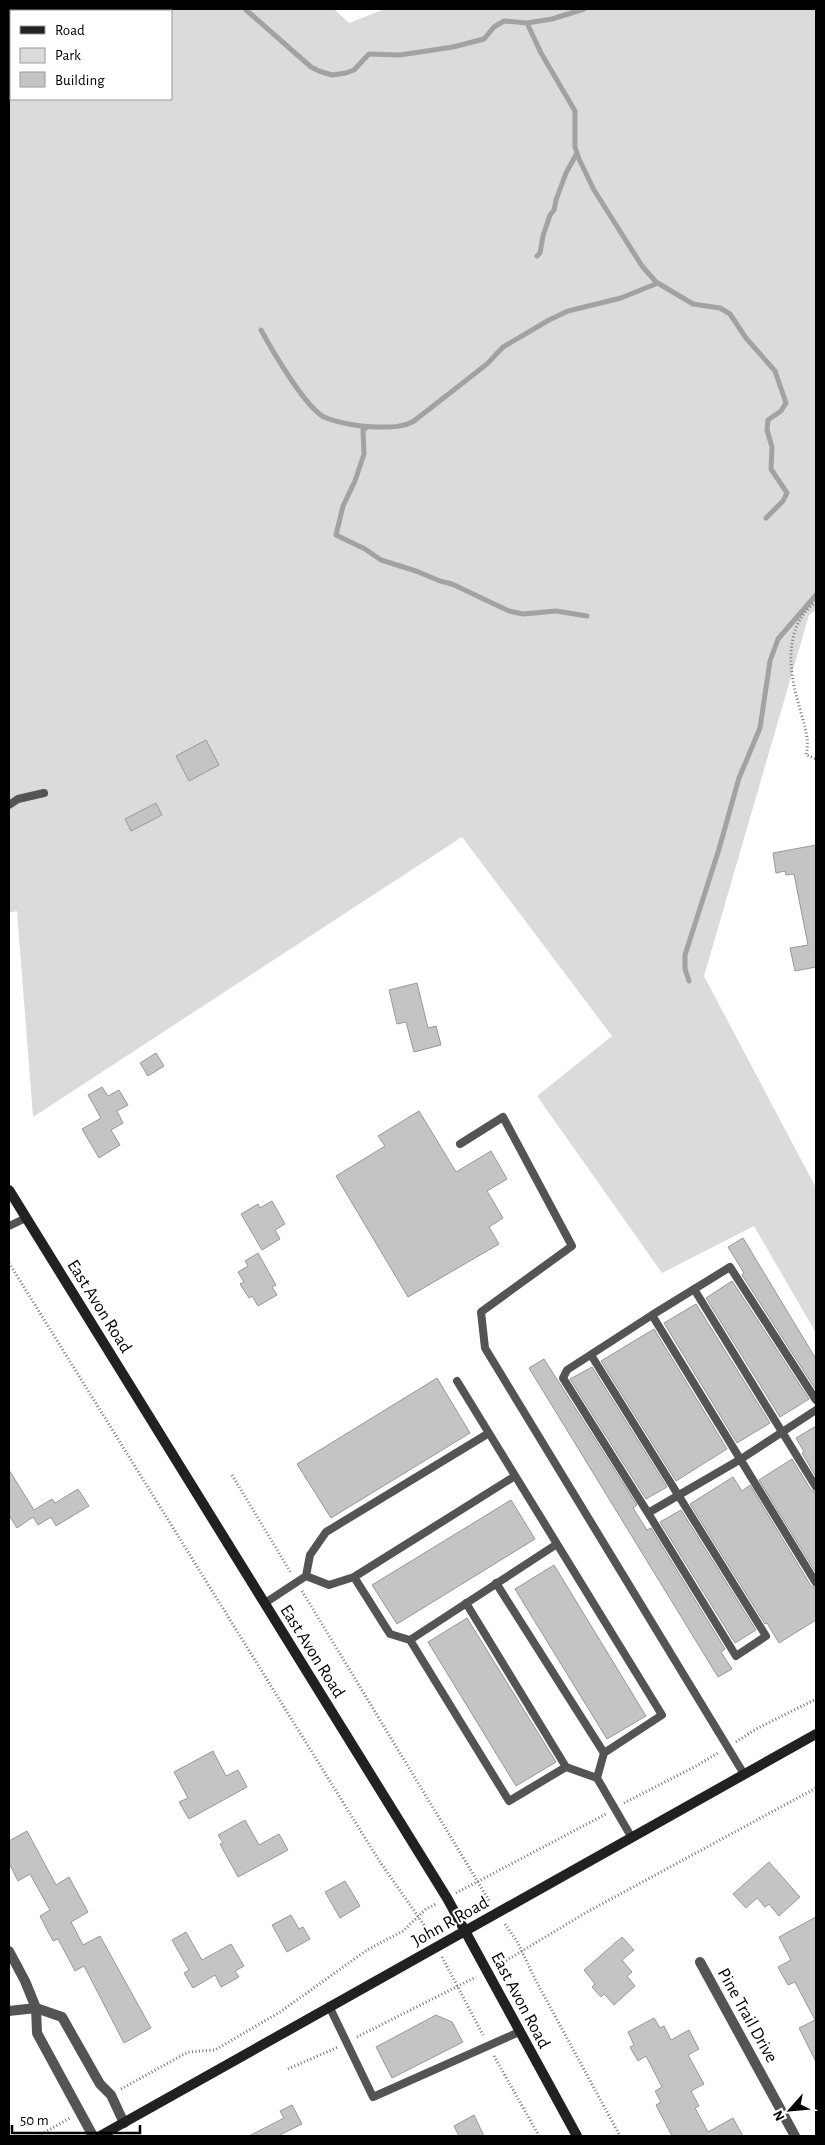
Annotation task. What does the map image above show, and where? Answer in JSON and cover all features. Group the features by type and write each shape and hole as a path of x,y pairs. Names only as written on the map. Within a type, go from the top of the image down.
{"main road":[{"name":"East Avon Road","path":"9,1190 447,1898 577,2136"},
{"name":"John R Road","path":"100,2136 816,1734"}],"street":[{"path":"9,1951 25,1981 36,2008 37,2033 93,2136"},
{"name":"Pine Trail Drive","path":"700,1962 795,2136"},
{"path":"9,2011 36,2008 62,2017 100,2084 111,2095 124,2123"}],"lane":[{"path":"9,805 18,799 44,793"},
{"path":"460,1144 503,1117 572,1246 481,1312 485,1348 744,1774"},
{"path":"9,1226 26,1218"},
{"path":"591,1355 766,1636 736,1656 563,1378 567,1370 730,1267 816,1400"},
{"path":"694,1289 816,1487"},
{"path":"652,1315 816,1583"},
{"path":"457,1381 662,1715 604,1753 597,1778"},
{"path":"648,1513 741,1459 816,1410"},
{"path":"265,1603 306,1576 310,1555 326,1532 489,1433"},
{"path":"306,1576 329,1584 354,1577 515,1476"},
{"path":"410,1640 557,1544"},
{"path":"354,1577 390,1634 410,1640 509,1801 566,1767"},
{"path":"496,1584 604,1753"},
{"path":"466,1603 566,1767 597,1778 632,1838"},
{"path":"329,2006 374,2097 519,2032"}],"path":[{"path":"816,602 798,621 790,657 792,678 808,736 806,754 816,759"},
{"path":"9,1263 380,1862 427,1927"},
{"path":"232,1474 476,1882 696,1766 756,1729 816,1699"},
{"path":"512,1957 587,1912 816,1788"},
{"path":"111,2095 188,2052 215,2050 272,2017 367,1950 403,1931 426,1909"},
{"path":"514,1938 620,2136"},
{"path":"288,2069 347,2042 464,1983"},
{"path":"38,2136 81,2112"}],"green space":[{"path":"9,9 334,9 349,23 385,9 816,9 816,610 809,615 704,976 816,1188 816,1333 754,1226 662,1273 537,1096 612,1036 462,837 33,1117 17,911 9,913"}],"building":[{"path":"206,740 219,765 189,781 176,756"},
{"path":"156,803 162,815 131,831 125,819"},
{"path":"816,845 816,967 795,971 790,948 808,945 794,874 786,875 785,871 776,873 773,853"},
{"path":"417,983 428,1028 436,1026 441,1045 414,1052 406,1022 397,1024 389,990"},
{"path":"156,1053 164,1066 148,1076 140,1063"},
{"path":"102,1087 108,1096 119,1090 128,1105 117,1111 123,1123 111,1130 120,1145 99,1158 82,1129 101,1118 88,1095"},
{"path":"419,1111 456,1172 491,1151 507,1179 487,1191 503,1218 489,1227 499,1244 408,1297 336,1176 385,1146 378,1136"},
{"path":"272,1201 285,1224 275,1230 280,1239 262,1250 241,1214 258,1204 260,1208"},
{"path":"743,1238 816,1359 816,1390 742,1275 744,1273 728,1247"},
{"path":"258,1253 276,1285 272,1287 277,1295 258,1306 252,1296 249,1298 240,1284 244,1282 238,1272 248,1266 245,1261"},
{"path":"732,1281 809,1399 780,1417 706,1298"},
{"path":"696,1304 770,1423 737,1443 664,1323"},
{"path":"654,1329 727,1449 676,1481 601,1361"},
{"path":"544,1359 637,1505 633,1508 647,1530 651,1528 725,1649 721,1652 732,1669 718,1677 529,1368"},
{"path":"592,1367 667,1487 646,1499 570,1379"},
{"path":"437,1378 470,1433 331,1518 297,1464"},
{"path":"816,1426 816,1477 802,1453 804,1452 796,1438"},
{"path":"792,1459 811,1490 816,1493 816,1573 759,1480"},
{"path":"9,1470 34,1510 52,1499 55,1503 78,1489 89,1506 56,1526 51,1517 38,1525 33,1517 17,1528 9,1515"},
{"path":"733,1477 742,1491 750,1485 811,1586 816,1589 816,1620 779,1643 767,1623 765,1624 690,1504"},
{"path":"511,1500 535,1539 397,1624 372,1585"},
{"path":"681,1510 756,1630 735,1643 660,1522"},
{"path":"554,1565 646,1716 607,1739 515,1589"},
{"path":"467,1618 556,1762 516,1786 428,1642"},
{"path":"213,1751 226,1776 238,1770 247,1787 189,1819 179,1802 188,1798 174,1772"},
{"path":"245,1820 259,1845 279,1834 288,1850 238,1877 220,1844 223,1843 218,1835"},
{"path":"27,1831 56,1885 69,1877 88,1912 71,1922 83,1945 100,1936 151,2028 124,2043 84,1966 75,1971 58,1939 53,1941 40,1916 50,1910 30,1874 18,1881 9,1863 9,1841"},
{"path":"769,1862 800,1897 779,1916 769,1904 765,1907 757,1898 746,1908 733,1894"},
{"path":"345,1881 360,1906 340,1918 325,1892"},
{"path":"291,1915 299,1929 303,1927 310,1939 287,1952 272,1925"},
{"path":"816,1917 816,2062 799,2028 815,2020 795,1982 788,1985 778,1967 791,1960 779,1937"},
{"path":"186,1932 202,1960 231,1944 244,1966 235,1971 239,1977 221,1987 215,1975 193,1988 184,1973 189,1970 172,1940"},
{"path":"622,1937 634,1950 622,1960 632,1972 627,1976 635,1986 614,2005 604,1994 601,1997 592,1987 595,1984 584,1970"},
{"path":"436,2015 452,2022 463,2042 392,2078 376,2047"},
{"path":"654,2018 660,2028 664,2026 671,2040 689,2030 699,2049 688,2055 704,2084 691,2091 699,2106 695,2108 708,2132 733,2118 743,2136 672,2136 656,2105 661,2102 655,2091 662,2087 646,2056 638,2061 630,2047 634,2045 628,2032"},
{"path":"292,2105 302,2124 278,2136 249,2136 284,2118 280,2111"},
{"path":"474,2115 484,2136 459,2136 454,2126"}],"waterway":[{"path":"245,9 311,67 332,75 354,70 369,54 400,55 453,47 484,39 494,27 504,21 527,23 552,19 584,9"},
{"path":"527,23 541,53 575,111 575,147 579,159 594,190 642,266 656,282 693,304 720,308 730,314 746,338 775,371 786,403 781,411 768,420 767,430 772,447 771,469 787,493 783,501 766,518"},
{"path":"537,256 540,253 543,236 566,173 577,153"},
{"path":"261,330 299,390 316,411 324,417 357,425 395,427 414,421 487,364 503,347 549,320 568,311 621,298 658,283"},
{"path":"366,428 363,430 364,454 355,481 343,506 336,535 365,549 381,560 452,584 509,611 523,614 556,611 587,616"},
{"path":"689,981 685,969 685,955 719,849 739,778 760,728 770,661 778,639 816,595"}]}
